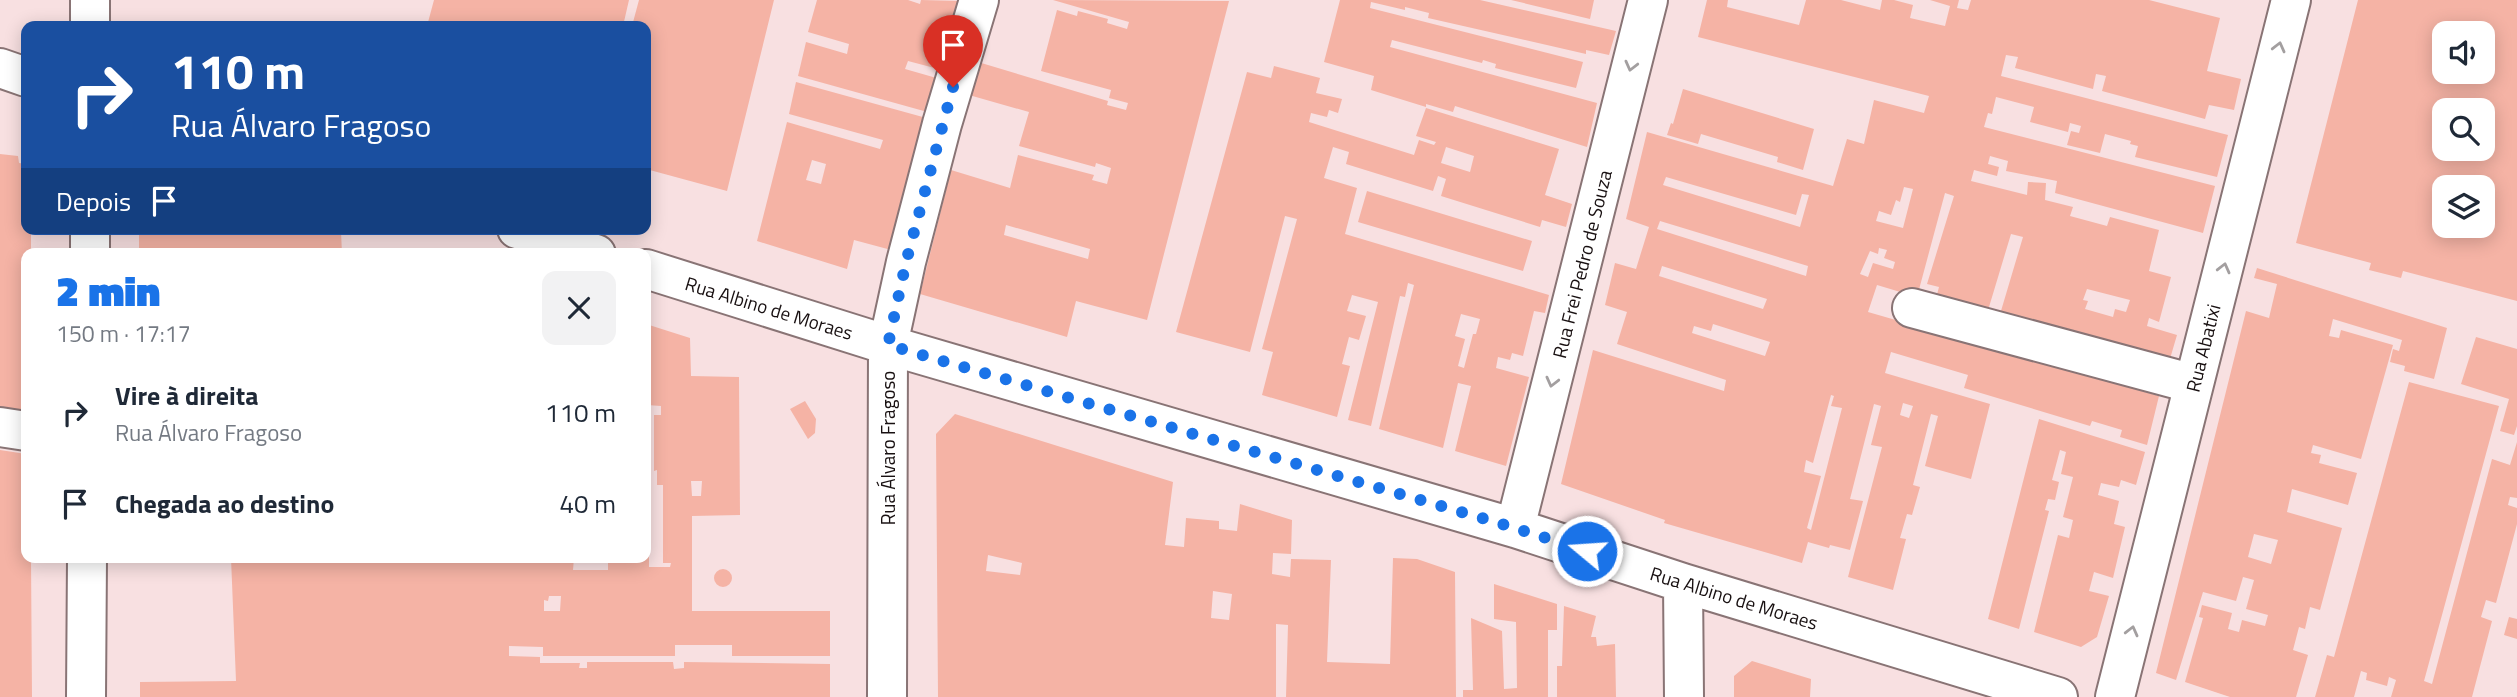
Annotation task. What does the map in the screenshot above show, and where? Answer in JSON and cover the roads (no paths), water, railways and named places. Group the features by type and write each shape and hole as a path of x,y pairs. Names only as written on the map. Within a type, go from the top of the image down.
{"street":[{"path":"90,0 90,21"},
{"name":"Rua Álvaro Fragoso","path":"887,697 888,345 906,262 942,124 979,0"},
{"name":"Rua Frei Pedro de Souza","path":"1515,528 1648,0"},
{"name":"Rua Abatixi","path":"2115,697 2291,0"},
{"path":"0,68 21,75"},
{"path":"536,235 577,248"},
{"name":"Rua Albino de Moraes","path":"651,271 888,345 1515,528 1684,583 2058,697"},
{"path":"1912,308 2194,384"},
{"path":"0,427 21,429"},
{"path":"86,697 88,563"},
{"path":"1684,583 1684,697"}]}
